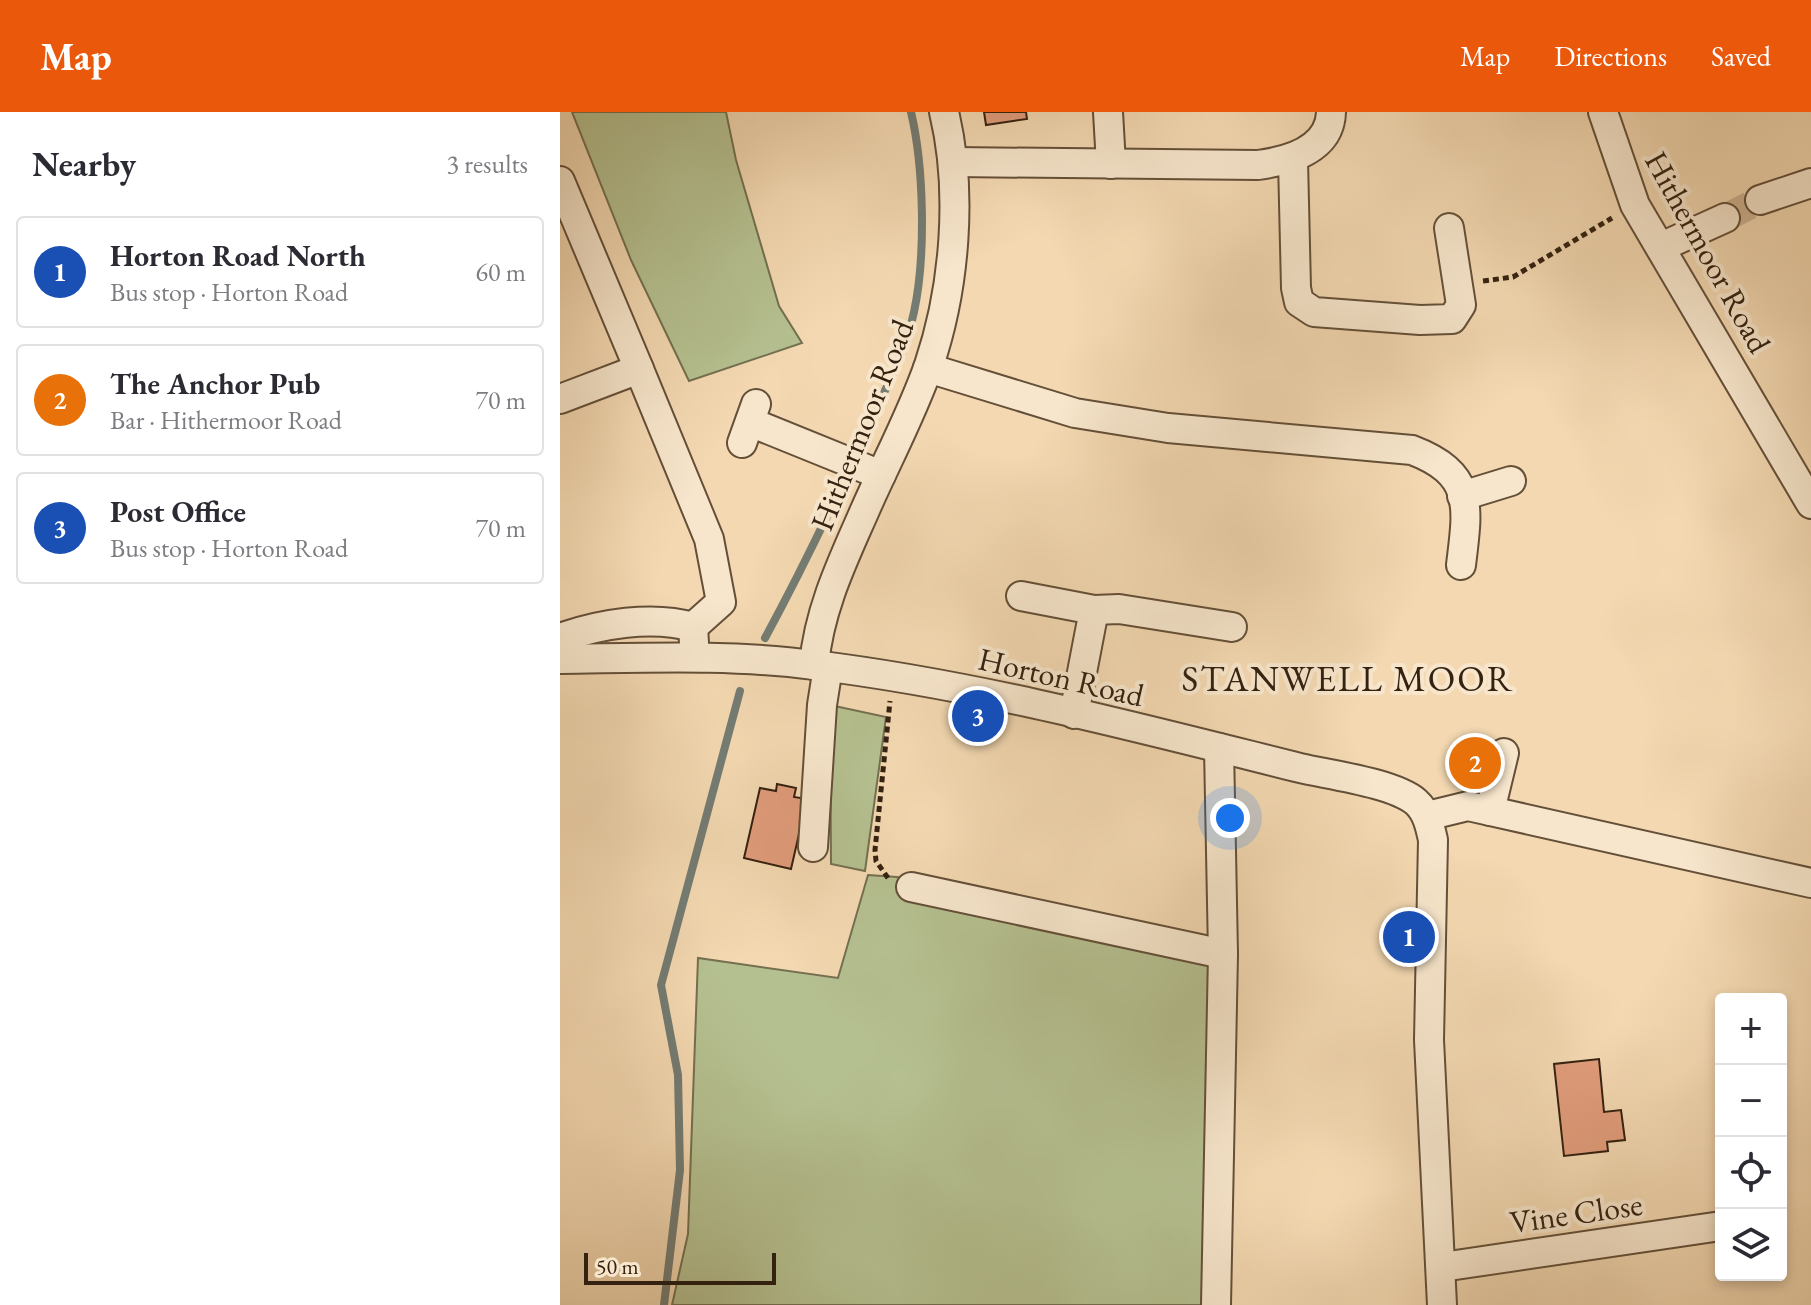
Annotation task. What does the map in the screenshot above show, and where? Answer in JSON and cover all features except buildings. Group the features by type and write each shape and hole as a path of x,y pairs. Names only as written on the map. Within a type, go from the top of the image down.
{"street":[{"name":"Hithermoor Road","path":"813,847 827,596 864,467 928,368 940,327 950,252 954,162 944,112"},
{"path":"1108,112 1111,164"},
{"path":"954,162 1258,165 1293,160 1314,147 1331,122 1331,112"},
{"name":"Hithermoor Road","path":"1610,113 1635,205 1807,487"},
{"path":"1293,160 1299,302 1314,312 1443,321 1459,314 1461,305 1449,228"},
{"path":"560,181 709,539 721,602 693,627"},
{"path":"1760,200 1811,183"},
{"path":"1661,247 1725,218"},
{"path":"928,368 1075,413 1168,428 1412,450 1441,461 1457,482 1467,509 1461,565"},
{"path":"560,399 639,369"},
{"path":"749,423 864,467"},
{"path":"1462,496 1511,481"},
{"path":"1021,596 1094,610 1119,609 1232,627"},
{"path":"1074,714 1094,610"},
{"path":"560,638 584,630 669,620 693,627"},
{"path":"693,627 695,660"},
{"name":"Horton Road","path":"560,659 695,660 821,666 893,677 1074,714 1400,794 1416,802 1427,816"},
{"path":"1216,1305 1223,954 1219,748"},
{"path":"1490,811 1504,753"},
{"path":"1442,1305 1429,1040 1433,840 1427,816 1441,810 1468,806 1811,883"},
{"path":"911,887 1223,954"},
{"name":"Vine Close","path":"1442,1267 1715,1227"}],"path":[{"path":"1458,284 1513,277 1635,205"},
{"path":"893,677 875,850 882,873 895,883 911,887"}],"green space":[{"path":"572,112 726,112 736,160 779,306 802,343 689,381 631,260"},
{"path":"830,705 886,717 865,871 831,864"},
{"path":"868,875 897,877 1217,963 1208,1305 672,1305 688,1234 698,958 838,978"}],"waterway":[{"path":"765,638 845,479 906,341 918,290 922,239 919,159 911,112"},
{"path":"664,1305 680,1170 678,1075 661,985 740,691"}],"tunnel":[{"path":"1725,218 1760,200"}],"place":[{"name":"Post Office","path":"978,716"},
{"name":"The Anchor Pub","path":"1475,763"},
{"name":"Horton Road North","path":"1409,937"}],"district":[{"name":"STANWELL MOOR","path":"1348,678"}]}
